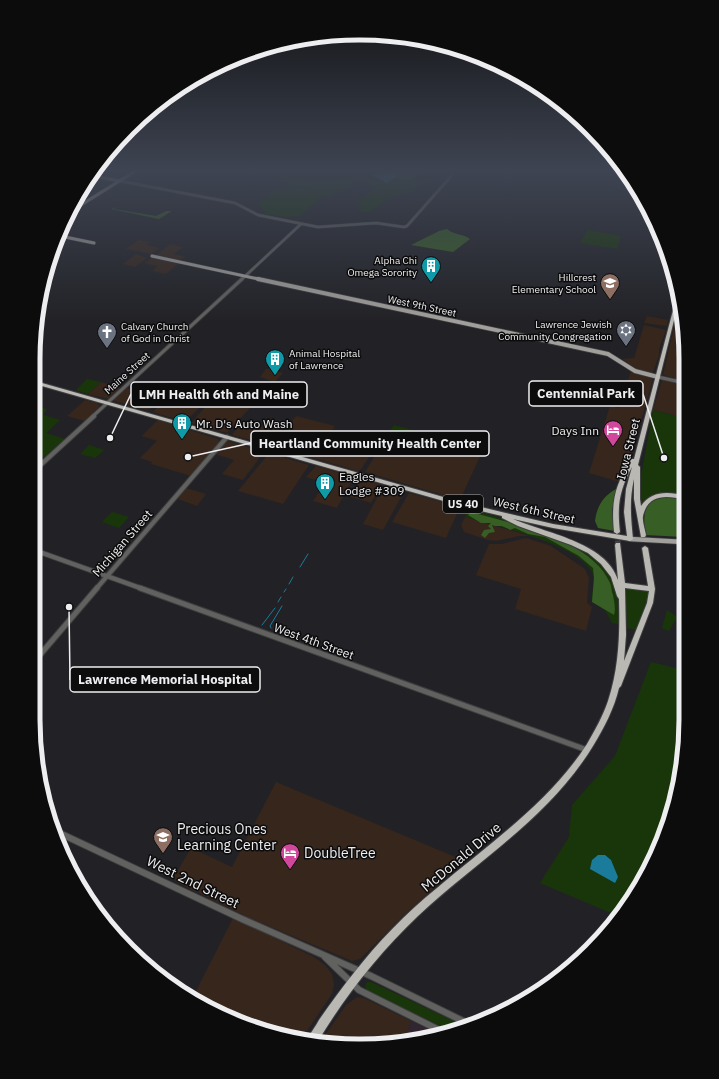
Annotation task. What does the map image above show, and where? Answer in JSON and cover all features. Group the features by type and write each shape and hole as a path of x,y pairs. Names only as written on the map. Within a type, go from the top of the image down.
{"highway":[{"name":"Iowa Street","path":"630,539 628,501 637,454 675,309"},
{"name":"West 6th Street","path":"40,383 497,513 572,530 630,539"},
{"path":"637,454 636,493 643,535"},
{"path":"617,532 615,510 616,500 625,475 637,454"},
{"path":"640,521 644,505 652,497 667,495 679,497"},
{"path":"497,513 511,521 566,538 593,554 612,575 619,591 623,608"},
{"name":"McDonald Drive","path":"315,1036 351,983 387,940 417,911 506,837 548,799 572,771 587,750 604,720 615,689 622,652 623,608 618,545"},
{"name":"McDonald Drive","path":"615,689 622,678 648,612 652,590 646,548"},
{"path":"622,585 652,590"}],"main road":[{"path":"64,237 94,243"},
{"name":"West 9th Street","path":"152,256 608,354 620,360 635,371 658,377"},
{"name":"West 6th Street","path":"630,539 679,542"}],"street":[{"path":"283,220 331,229"},
{"path":"318,227 378,223 405,227 411,220"},
{"name":"Maine Street","path":"40,465 301,224"},
{"name":"West 9th Street","path":"658,377 679,382"},
{"name":"Michigan Street","path":"40,655 227,437"},
{"name":"West 4th Street","path":"40,552 587,750"},
{"name":"West 2nd Street","path":"61,834 360,971 464,1021"},
{"name":"West 2nd Street","path":"323,955 351,983 370,996 437,1029"}],"shaded area":[{"path":"138,240 150,242 147,245 160,248 151,254 126,249"},
{"path":"170,244 183,247 174,254 186,257 179,260 156,255"},
{"path":"136,254 147,258 135,267 123,264"},
{"path":"152,258 178,264 166,274 152,271 158,266 144,263"},
{"path":"647,316 668,320 667,326 644,323"},
{"path":"675,323 676,323 678,339 679,379 663,375"},
{"path":"644,325 666,330 659,349 659,355 653,372 651,373 637,370 622,359 634,358"},
{"path":"266,369 283,373 275,382 260,377"},
{"path":"631,371 653,379 630,459 620,482 589,473 610,406 619,408"},
{"path":"662,380 679,383 679,416 653,410"},
{"path":"101,382 121,388 108,399 88,394"},
{"path":"126,388 161,398 150,409 146,410 114,401 114,399"},
{"path":"213,398 250,408 227,433 191,423"},
{"path":"164,399 199,408 185,422 153,412"},
{"path":"85,400 97,403 100,406 85,421 67,416"},
{"path":"296,416 335,426 327,438 374,449 362,468 358,471 275,447"},
{"path":"269,418 287,423 270,445 232,435 240,424 259,430"},
{"path":"158,420 218,439 220,442 191,476 151,464 152,462 140,458 157,441 142,436"},
{"path":"427,434 484,448 460,500 365,472 383,442 417,451"},
{"path":"228,441 264,452 243,480 222,474 234,460 215,454 225,442"},
{"path":"269,453 309,465 283,504 238,491"},
{"path":"316,466 354,477 337,508 313,501 325,483 306,477"},
{"path":"361,479 382,485 371,503 348,496"},
{"path":"384,485 404,492 383,530 363,524"},
{"path":"186,488 206,494 197,506 178,499"},
{"path":"409,493 460,507 446,538 392,522"},
{"path":"465,517 530,536 519,536 497,541 488,540 464,532 461,525"},
{"path":"526,538 551,546 585,569 589,578 587,603 592,607 586,631 515,609 521,589 476,575 489,544 502,544"},
{"path":"276,782 465,861 404,915 360,959 352,961 247,917 176,882 174,877 191,848 232,867"},
{"path":"233,918 314,957 325,965 332,974 334,985 332,994 305,1034 277,1028 237,1015 195,993"},
{"path":"357,997 364,998 411,1021 407,1035 360,1039 324,1037 346,1005"},
{"path":"411,1021 431,1031 422,1033 407,1035"}],"green space":[{"path":"447,229 470,239 453,252 411,245 439,231"},
{"path":"587,230 621,236 617,248 619,249 580,243"},
{"path":"87,379 101,382 88,394 76,390"},
{"path":"40,407 47,409 43,415 60,420 46,433 65,439 44,457 40,456"},
{"path":"653,410 679,416 679,496 655,496 645,501 641,506 639,492"},
{"path":"394,425 427,434 418,451 383,442"},
{"path":"89,445 104,450 95,458 80,454"},
{"path":"618,488 612,510 615,531 598,528 595,521 599,505 605,497"},
{"path":"660,498 679,498 679,537 645,535 644,520 646,508 649,504"},
{"path":"471,510 548,533 586,552 601,564 614,583 618,600 619,624 612,623 605,610 592,602 593,576 592,572 583,562 570,552 553,544 515,531 465,517 468,511"},
{"path":"112,512 129,517 119,528 102,522"},
{"path":"471,512 528,528 569,544 586,555 600,568 610,583 615,605 614,615 592,602 594,578 593,568 579,556 545,537 528,534 515,528 510,530 501,526 492,525 495,532 489,533 485,538 481,535 484,530 491,529 488,526 491,523 481,523 468,515"},
{"path":"627,588 649,592 645,611 636,630 627,628 625,590"},
{"path":"667,610 677,617 669,631 662,628"},
{"path":"651,662 679,669 678,740 673,782 668,802 655,842 646,861 613,914 540,883 569,837 572,805 615,756"},
{"path":"367,982 371,982 458,1023 444,1027 367,991 365,986"}],"water":[{"path":"598,855 605,855 611,860 618,877 615,883 590,869 592,860"}],"waterway":[{"path":"300,567 308,554"},
{"path":"289,584 293,577"},
{"path":"278,602 281,597"},
{"path":"271,628 270,626 282,606"},
{"path":"262,625 275,608"}],"tunnel":[{"path":"617,532 618,545"}],"place":[{"name":"Alpha Chi Omega Sorority","path":"431,283"},
{"name":"Hillcrest Elementary School","path":"610,300"},
{"name":"Lawrence Jewish Community Congregation","path":"626,347"},
{"name":"Calvary Church of God in Christ","path":"107,349"},
{"name":"Animal Hospital of Lawrence","path":"275,376"},
{"name":"LMH Health 6th and Maine","path":"110,438"},
{"name":"Mr. D's Auto Wash","path":"182,440"},
{"name":"Days Inn","path":"613,447"},
{"name":"Heartland Community Health Center","path":"188,457"},
{"name":"Centennial Park","path":"664,458"},
{"name":"Eagles Lodge #309","path":"325,500"},
{"name":"Lawrence Memorial Hospital","path":"69,607"},
{"name":"Precious Ones Learning Center","path":"163,854"},
{"name":"DoubleTree","path":"290,870"}]}
